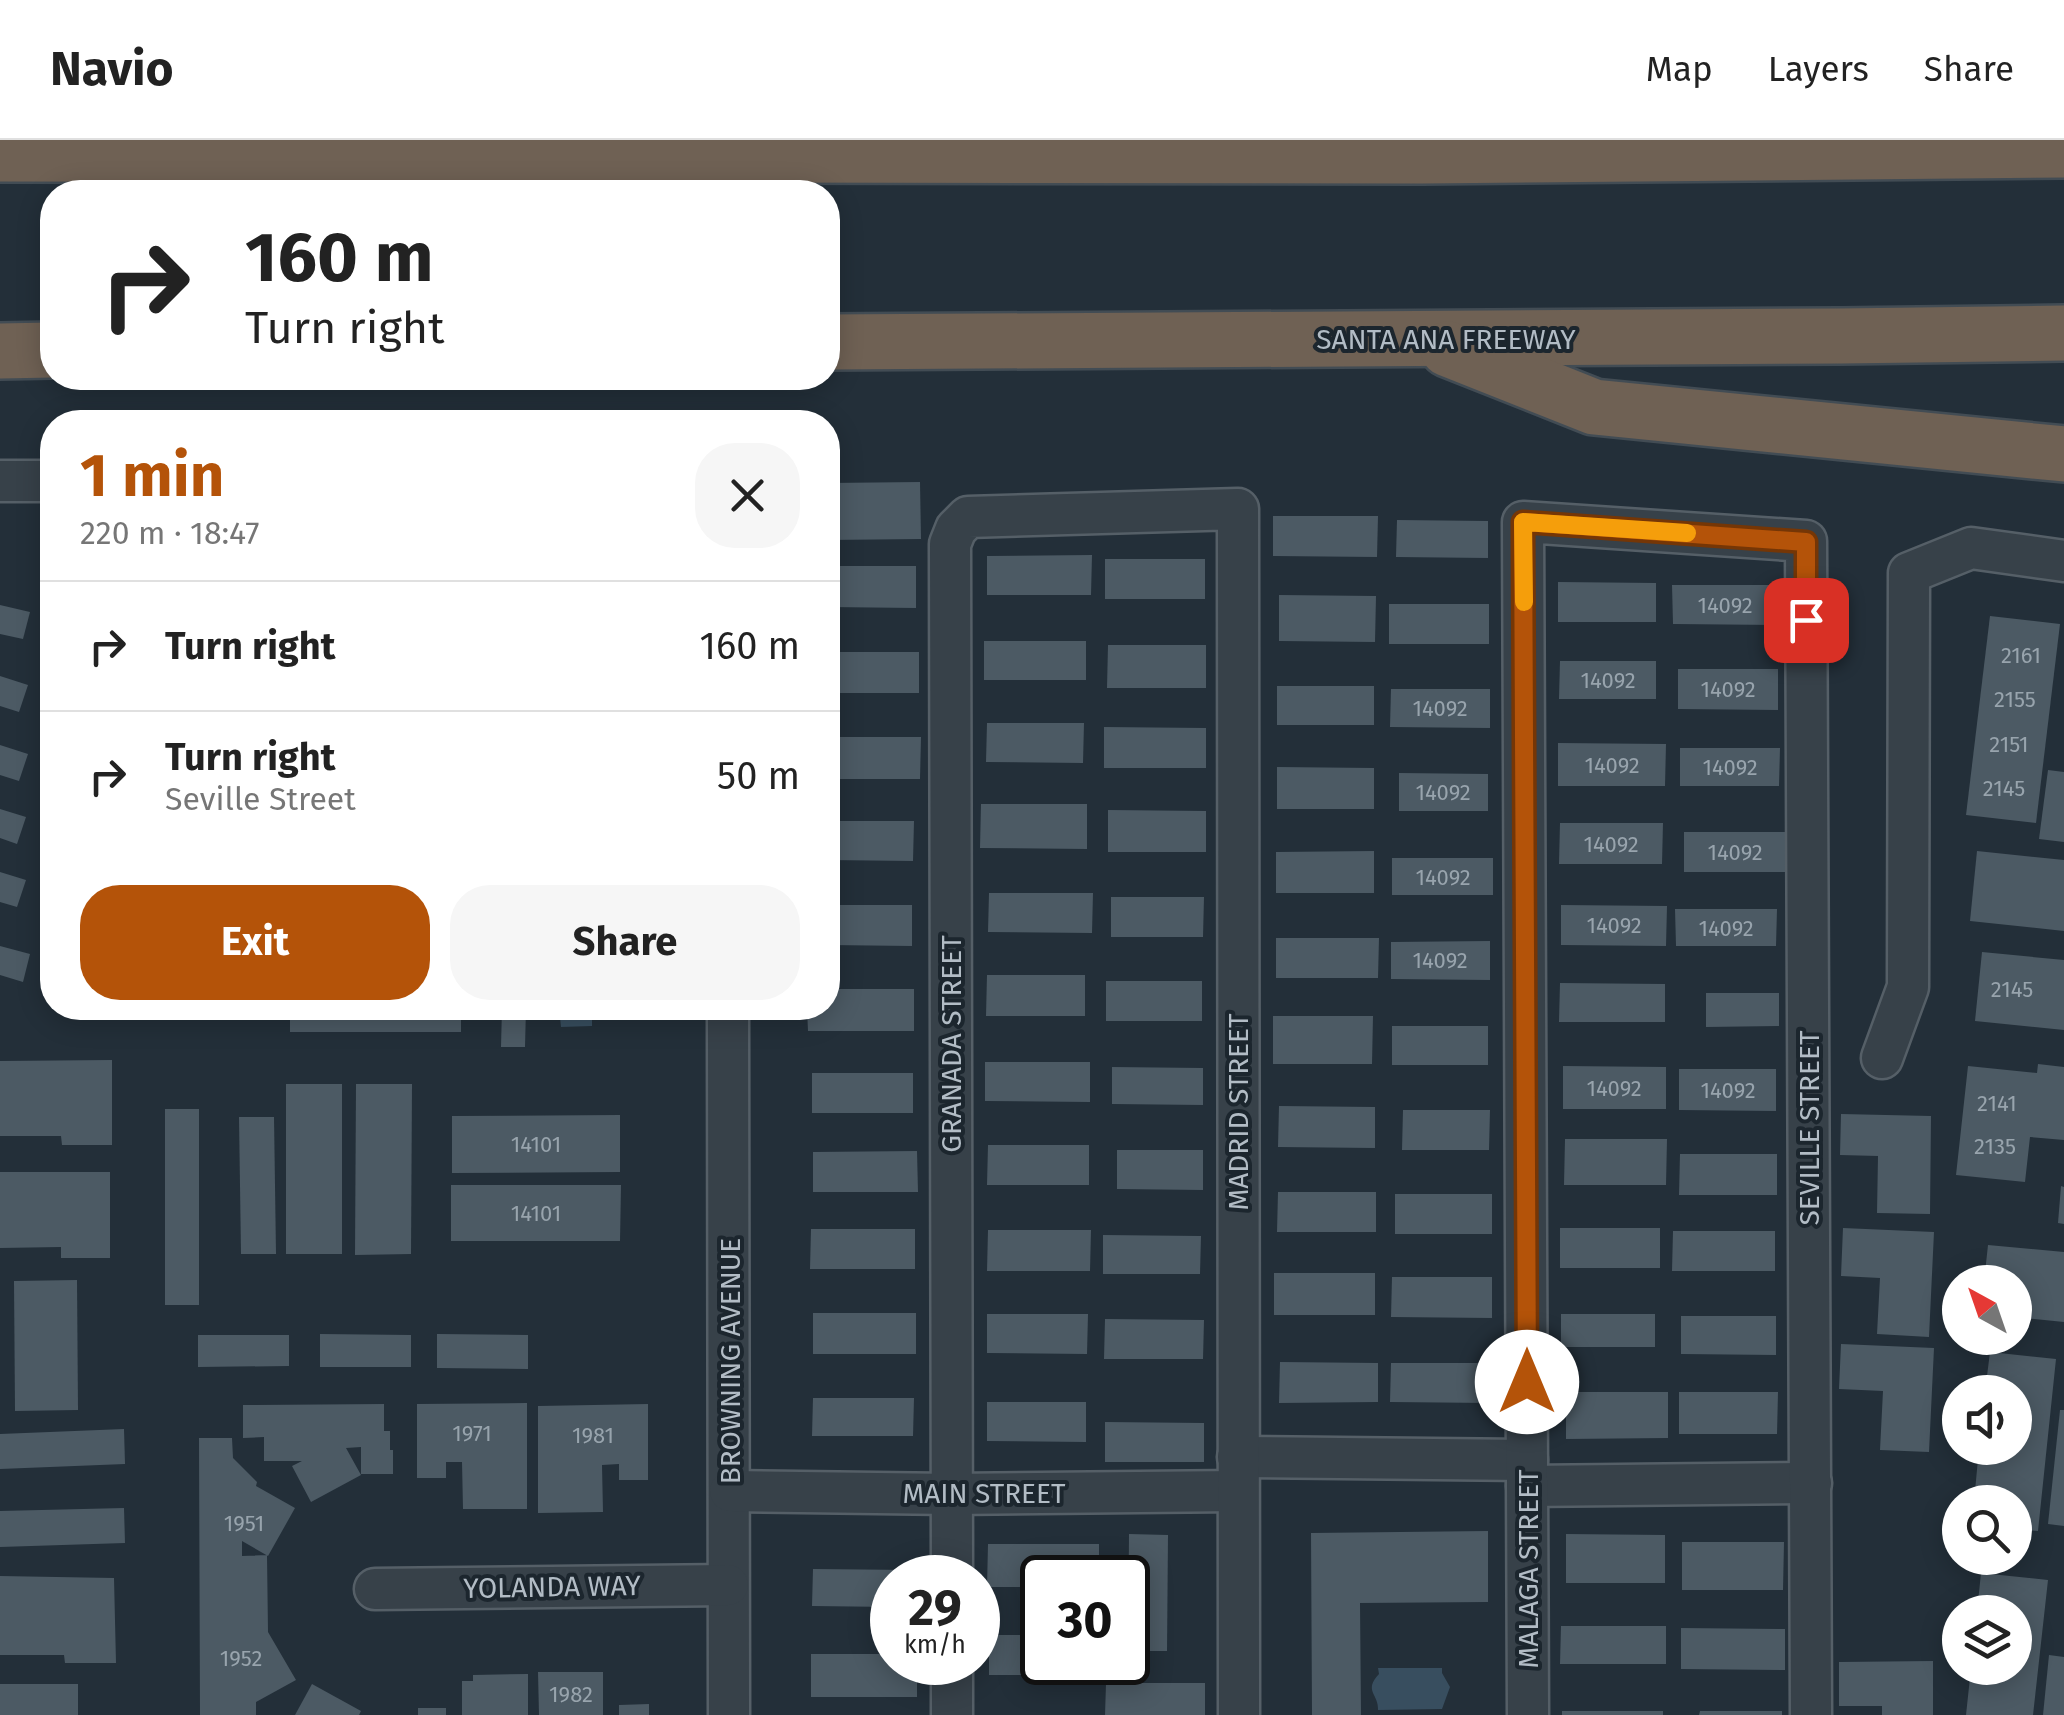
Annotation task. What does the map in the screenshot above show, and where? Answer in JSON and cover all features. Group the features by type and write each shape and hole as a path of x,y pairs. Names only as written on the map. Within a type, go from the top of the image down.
{"highway":[{"path":"1422,156 1486,140"},
{"path":"0,154 1422,156 2064,150"},
{"name":"SANTA ANA FREEWAY","path":"840,342 2064,333"},
{"path":"1422,339 1594,408 2064,454"},
{"path":"0,351 40,350"}],"street":[{"path":"0,482 40,481"},
{"name":"GRANADA STREET","path":"952,1555 950,544 956,529 968,518 1238,509"},
{"name":"MADRID STREET","path":"1238,509 1239,1715"},
{"name":"MALAGA STREET","path":"1528,1715 1523,522 1806,542"},
{"name":"SEVILLE STREET","path":"1806,542 1811,1715"},
{"path":"1882,1058 1908,987 1910,573 1971,548 2064,561"},
{"name":"BROWNING AVENUE","path":"728,1020 729,1715"},
{"name":"MAIN STREET","path":"730,1491 952,1494 1238,1474 1527,1473 1811,1484"},
{"name":"YOLANDA WAY","path":"374,1589 728,1584"},
{"path":"952,1685 952,1715"}],"water":[{"path":"560,1020 592,1020 592,1026 561,1027"},
{"path":"1378,1668 1442,1668 1450,1687 1442,1709 1378,1710 1372,1685"}],"building":[{"path":"920,482 921,539 840,540 840,483"},
{"path":"1273,516 1378,516 1377,557 1273,556"},
{"path":"1397,520 1488,521 1488,558 1396,557"},
{"path":"1092,555 1091,595 987,595 987,556"},
{"path":"1105,559 1205,559 1205,599 1105,599"},
{"path":"840,566 916,566 916,608 840,607"},
{"path":"1558,582 1656,583 1656,622 1558,622"},
{"path":"1672,585 1777,585 1777,625 1673,624"},
{"path":"1279,595 1376,596 1375,642 1279,641"},
{"path":"1389,604 1489,604 1489,644 1389,644"},
{"path":"0,605 30,612 23,639 0,634"},
{"path":"1990,616 2060,624 2036,823 1966,815"},
{"path":"984,641 1086,641 1086,680 984,680"},
{"path":"1108,645 1206,645 1206,688 1107,688"},
{"path":"840,652 919,652 919,693 840,693"},
{"path":"1560,661 1656,661 1656,699 1559,699"},
{"path":"1678,669 1778,669 1778,710 1678,709"},
{"path":"0,676 28,685 19,712 0,706"},
{"path":"1277,686 1374,686 1374,725 1277,725"},
{"path":"1391,689 1490,689 1490,728 1390,727"},
{"path":"987,723 1084,723 1083,763 986,762"},
{"path":"1104,727 1206,728 1206,768 1104,768"},
{"path":"840,737 921,737 920,779 840,779"},
{"path":"1558,743 1666,744 1665,786 1558,786"},
{"path":"0,745 28,754 19,781 0,775"},
{"path":"1680,748 1780,748 1779,786 1680,786"},
{"path":"1277,767 1374,768 1374,809 1277,809"},
{"path":"2048,770 2064,772 2064,842 2039,839"},
{"path":"1399,773 1488,774 1488,811 1399,811"},
{"path":"981,804 1087,804 1087,849 980,848"},
{"path":"0,809 26,817 17,844 0,838"},
{"path":"1108,810 1206,811 1206,852 1108,852"},
{"path":"840,821 914,821 913,861 840,860"},
{"path":"1560,823 1663,823 1662,864 1559,864"},
{"path":"1684,832 1787,832 1787,872 1684,872"},
{"path":"1374,851 1374,893 1276,893 1276,852"},
{"path":"1977,851 2064,860 2064,931 1970,921"},
{"path":"1392,858 1493,858 1493,895 1392,895"},
{"path":"0,872 26,880 17,907 0,902"},
{"path":"989,893 1093,893 1092,933 988,932"},
{"path":"1111,897 1204,897 1203,937 1111,937"},
{"path":"840,905 912,905 912,946 840,945"},
{"path":"1561,905 1667,906 1666,946 1561,945"},
{"path":"1675,909 1777,909 1776,946 1676,946"},
{"path":"1276,938 1379,938 1378,978 1276,978"},
{"path":"1490,941 1490,980 1391,979 1391,942"},
{"path":"0,946 30,954 23,982 0,975"},
{"path":"1982,952 2064,960 2064,1030 1975,1021"},
{"path":"987,975 1085,975 1085,1016 986,1016"},
{"path":"1106,981 1202,981 1202,1021 1106,1021"},
{"path":"1560,983 1665,984 1665,1022 1559,1022"},
{"path":"840,989 914,989 914,1031 808,1031 808,1020 840,1020"},
{"path":"1706,993 1779,993 1779,1026 1706,1027"},
{"path":"1273,1016 1373,1016 1372,1064 1273,1064"},
{"path":"290,1020 461,1020 461,1032 290,1032"},
{"path":"502,1020 526,1020 525,1047 501,1047"},
{"path":"1392,1026 1488,1026 1488,1065 1392,1065"},
{"path":"112,1060 112,1145 62,1145 61,1136 0,1136 0,1061"},
{"path":"985,1062 1090,1062 1090,1102 985,1101"},
{"path":"2038,1064 2064,1067 2064,1140 2030,1137 2025,1182 1956,1175 1968,1066 2037,1073"},
{"path":"1563,1066 1666,1067 1666,1109 1563,1109"},
{"path":"1112,1067 1203,1068 1203,1105 1112,1104"},
{"path":"1679,1069 1776,1069 1776,1111 1679,1110"},
{"path":"812,1073 913,1073 913,1113 812,1113"},
{"path":"286,1084 342,1084 342,1254 286,1254"},
{"path":"356,1084 412,1084 411,1254 355,1255"},
{"path":"1279,1106 1375,1107 1375,1148 1278,1147"},
{"path":"165,1109 199,1109 199,1305 165,1305"},
{"path":"1403,1110 1490,1110 1489,1150 1402,1150"},
{"path":"1841,1114 1931,1116 1930,1214 1877,1213 1878,1156 1840,1155"},
{"path":"620,1115 620,1172 452,1173 452,1116"},
{"path":"239,1117 274,1117 276,1254 241,1254"},
{"path":"1565,1139 1667,1139 1666,1185 1564,1185"},
{"path":"988,1145 1089,1145 1089,1185 987,1185"},
{"path":"1117,1150 1203,1150 1203,1190 1117,1189"},
{"path":"917,1151 918,1192 813,1192 813,1152"},
{"path":"1680,1154 1777,1154 1777,1195 1679,1195"},
{"path":"0,1172 110,1172 110,1258 61,1258 61,1247 0,1248"},
{"path":"451,1185 621,1185 620,1241 451,1241"},
{"path":"2061,1186 2064,1187 2064,1224 2058,1223"},
{"path":"1278,1192 1376,1192 1376,1232 1277,1232"},
{"path":"1395,1194 1492,1194 1492,1234 1395,1234"},
{"path":"1560,1228 1660,1228 1660,1268 1560,1268"},
{"path":"1843,1228 1934,1232 1929,1337 1877,1334 1880,1278 1841,1276"},
{"path":"811,1229 915,1229 915,1269 810,1269"},
{"path":"988,1230 1091,1230 1090,1271 987,1271"},
{"path":"1673,1231 1775,1231 1775,1271 1672,1271"},
{"path":"1103,1235 1201,1236 1200,1274 1103,1274"},
{"path":"1988,1245 2064,1252 2064,1322 2032,1319 2032,1265 1986,1265"},
{"path":"1274,1273 1375,1273 1375,1315 1274,1315"},
{"path":"1392,1277 1492,1277 1492,1318 1391,1317"},
{"path":"77,1280 78,1410 15,1411 14,1281"},
{"path":"813,1313 916,1313 916,1354 813,1354"},
{"path":"987,1314 1088,1314 1087,1354 987,1353"},
{"path":"1561,1314 1655,1314 1655,1347 1561,1347"},
{"path":"1681,1316 1776,1316 1776,1355 1681,1354"},
{"path":"1105,1319 1204,1320 1203,1359 1104,1359"},
{"path":"320,1334 411,1335 411,1367 320,1367"},
{"path":"437,1334 528,1335 528,1369 437,1368"},
{"path":"198,1335 289,1335 289,1366 198,1367"},
{"path":"1841,1344 1934,1348 1929,1452 1880,1450 1883,1391 1839,1389"},
{"path":"1990,1355 2056,1359 2038,1531 2032,1530 2032,1485 1976,1485 1977,1465 2032,1465 2032,1375 1987,1375"},
{"path":"1280,1362 1378,1363 1378,1402 1279,1403"},
{"path":"1391,1363 1490,1363 1490,1403 1390,1402"},
{"path":"1566,1392 1668,1392 1668,1438 1566,1439"},
{"path":"1679,1392 1778,1392 1777,1434 1679,1434"},
{"path":"813,1398 914,1398 913,1436 812,1436"},
{"path":"987,1402 1086,1402 1086,1442 987,1441"},
{"path":"527,1403 527,1509 463,1509 462,1462 446,1462 446,1478 417,1478 417,1404"},
{"path":"384,1404 384,1431 390,1431 393,1474 361,1474 361,1447 346,1448 361,1475 311,1502 292,1466 302,1461 264,1461 264,1437 243,1438 243,1405"},
{"path":"648,1404 648,1480 619,1480 619,1464 602,1465 603,1512 538,1513 538,1406"},
{"path":"2060,1410 2064,1410 2064,1526 2048,1524"},
{"path":"1105,1422 1204,1423 1204,1462 1105,1462"},
{"path":"124,1429 125,1464 0,1469 0,1434"},
{"path":"199,1438 232,1438 233,1458 257,1482 256,1486 295,1508 267,1555 268,1632 296,1680 256,1702 256,1715 200,1715","holes":["242,1541 266,1555 242,1556"]},
{"path":"124,1508 125,1543 0,1547 0,1511"},
{"path":"1488,1531 1488,1602 1360,1603 1361,1715 1312,1715 1311,1533"},
{"path":"1129,1534 1168,1535 1167,1651 1150,1651 1150,1555 1129,1555"},
{"path":"1566,1534 1665,1535 1665,1583 1566,1583"},
{"path":"1682,1542 1784,1542 1783,1590 1682,1590"},
{"path":"988,1544 1099,1544 1099,1555 1020,1555 1020,1587 1000,1587 1000,1555 988,1555"},
{"path":"813,1569 870,1570 870,1607 812,1606"},
{"path":"1981,1575 2048,1580 2033,1715 1966,1715 1969,1685 2032,1685 2032,1595 1979,1595"},
{"path":"0,1576 114,1578 116,1663 65,1663 64,1655 0,1655"},
{"path":"1561,1626 1666,1626 1666,1664 1560,1664"},
{"path":"1681,1628 1785,1629 1785,1670 1681,1669"},
{"path":"1000,1635 1020,1635 1020,1675 1000,1675"},
{"path":"811,1654 870,1654 870,1685 917,1685 917,1697 811,1697"},
{"path":"2049,1655 2064,1657 2064,1715 2043,1715"},
{"path":"1933,1661 1933,1715 1882,1715 1882,1706 1839,1706 1839,1662"},
{"path":"538,1672 603,1672 603,1715 539,1715"},
{"path":"528,1674 528,1715 462,1715 462,1681 473,1681 473,1675"},
{"path":"1205,1683 1205,1715 1105,1715 1106,1685"},
{"path":"0,1684 78,1684 78,1715 0,1715"},
{"path":"312,1684 361,1711 359,1715 295,1715"},
{"path":"649,1704 649,1715 619,1715 619,1705"},
{"path":"418,1708 446,1708 446,1715 418,1715"},
{"path":"1562,1711 1663,1711 1663,1715 1562,1715"},
{"path":"1700,1711 1782,1711 1782,1715 1699,1715"}],"slow traffic":[{"path":"1524,602 1523,522 1687,533"}],"route":[{"path":"1527,1382 1523,522 1806,542 1806,620"}]}
